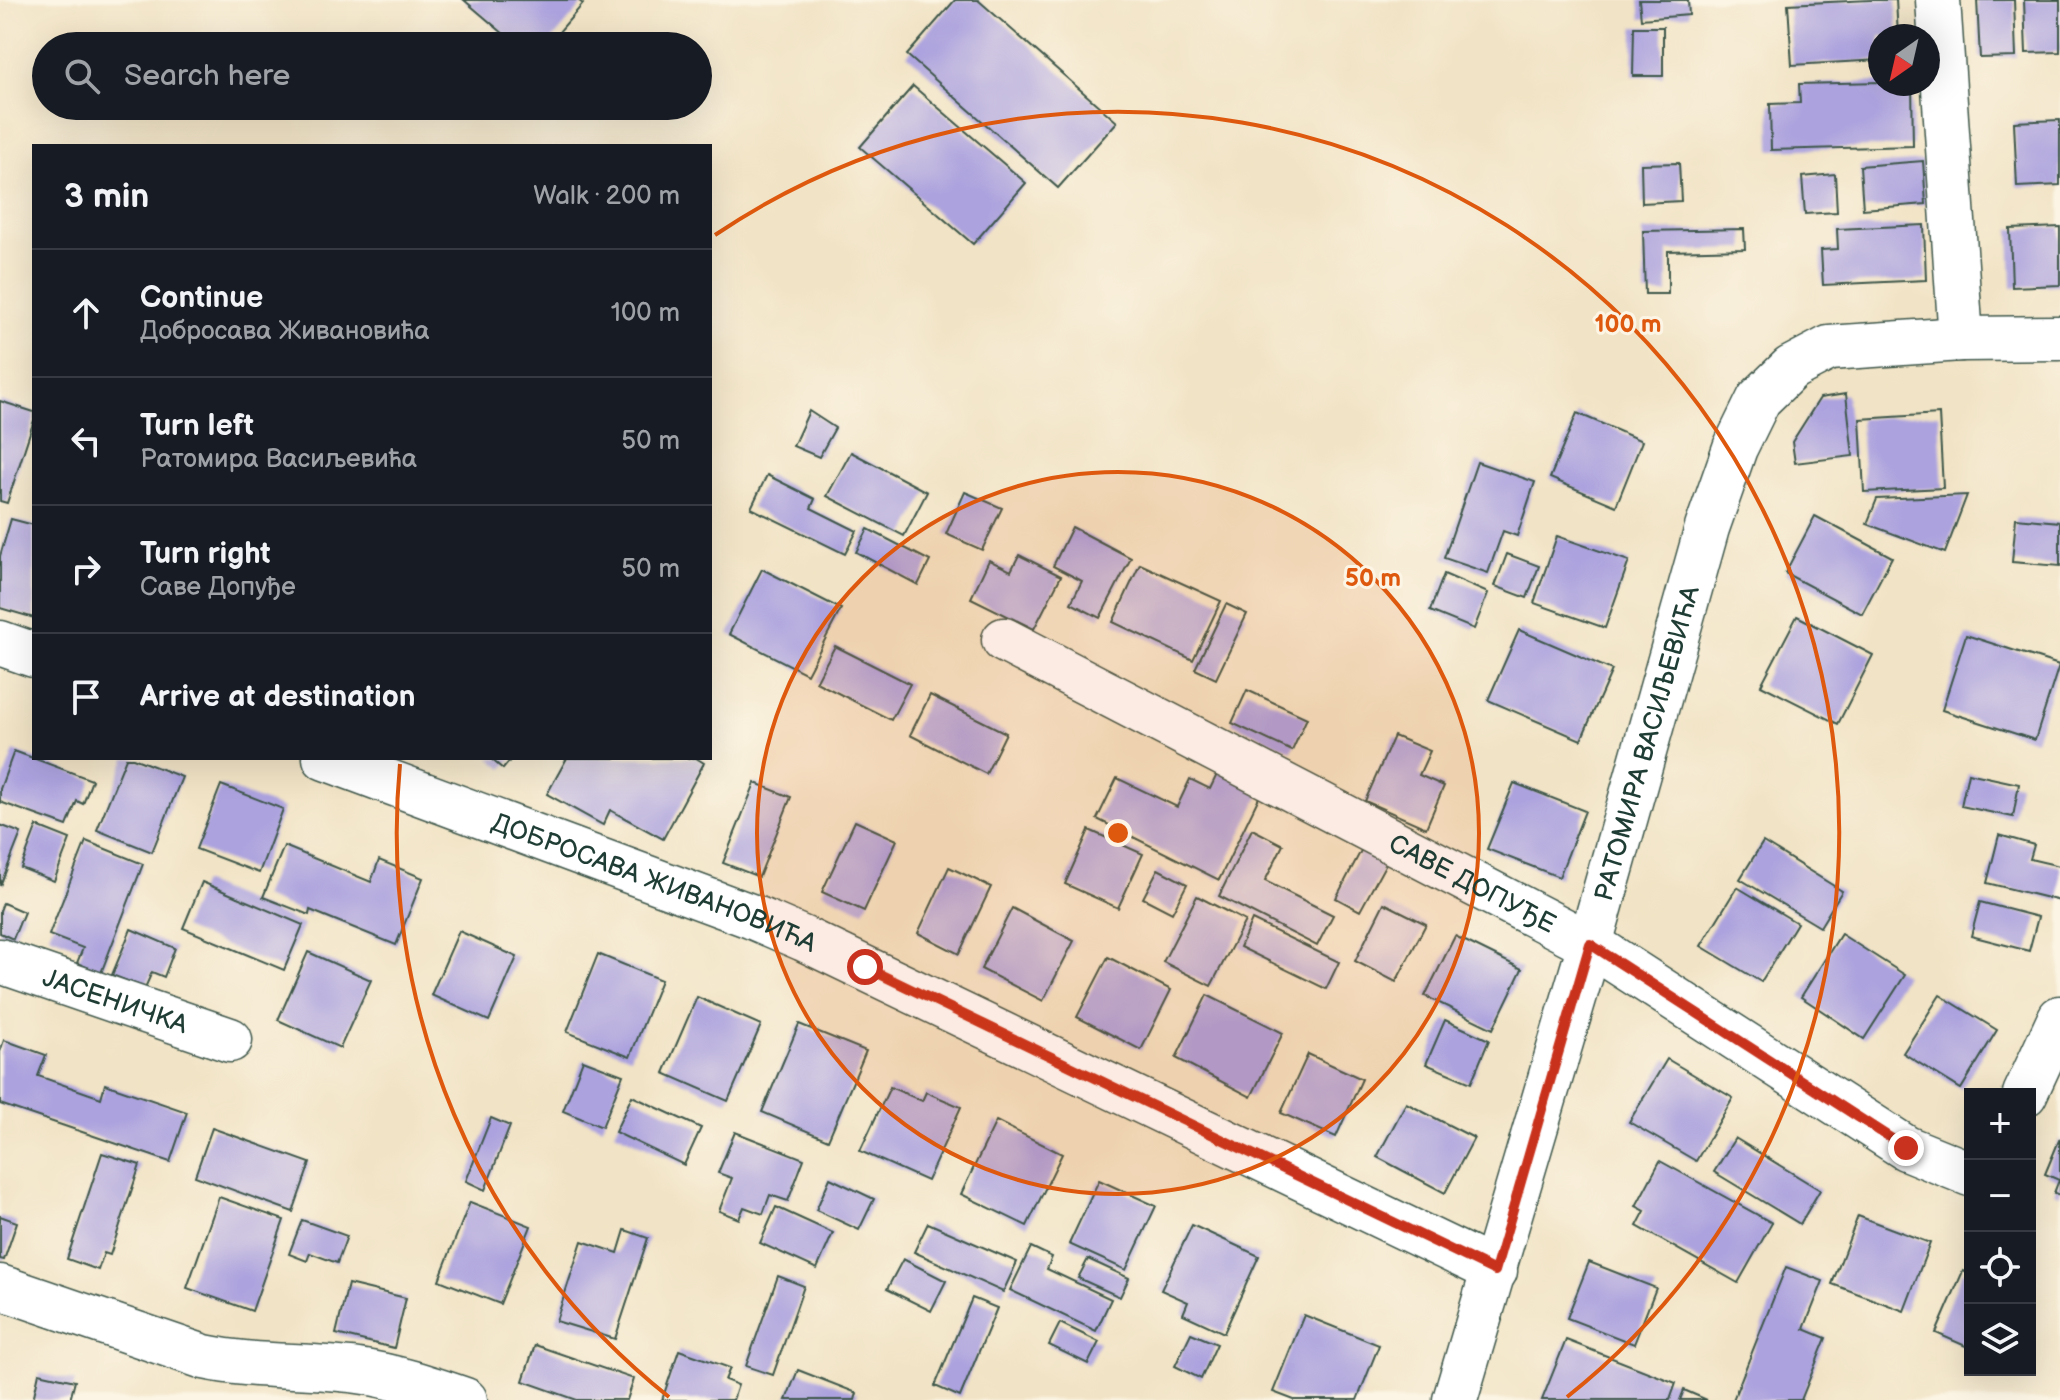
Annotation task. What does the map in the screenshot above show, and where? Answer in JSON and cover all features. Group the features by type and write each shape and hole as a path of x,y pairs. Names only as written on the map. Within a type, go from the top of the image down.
{"street":[{"path":"1938,0 1961,339"},
{"name":"РАТОМИРА ВАСИЉЕВИЋА","path":"1455,1400 1590,944 1707,528 1735,448 1759,399 1791,368 1829,348 1961,339 2060,338"},
{"name":"САВЕ ДОПУЂЕ","path":"1004,640 1590,944 1906,1148 1964,1172"},
{"path":"0,643 32,654"},
{"name":"ДОБРОСАВА ЖИВАНОВИЋА","path":"330,760 804,939 1495,1271"},
{"name":"ЈАСЕНИЧКА","path":"0,961 230,1040"},
{"path":"2028,1088 2060,1018"},
{"path":"0,1287 204,1357 236,1364 358,1371 419,1385 465,1400"}],"building":[{"path":"464,0 578,0 583,4 559,32 502,32"},
{"path":"955,0 978,0 1117,122 1058,188 907,55"},
{"path":"1639,0 1688,0 1689,15 1641,19"},
{"path":"1896,0 1897,24 1868,24 1868,61 1792,65 1788,4"},
{"path":"1977,0 2014,0 2016,57 1980,58"},
{"path":"2024,0 2060,0 2060,52 2026,53"},
{"path":"1634,27 1663,27 1663,76 1633,76"},
{"path":"1868,82 1868,96 1912,96 1913,146 1771,150 1770,104 1800,103 1799,84"},
{"path":"913,86 1026,183 973,244 860,147"},
{"path":"2060,120 2060,185 2017,187 2014,122"},
{"path":"1923,161 1926,204 1863,209 1860,166"},
{"path":"1679,163 1681,201 1642,203 1641,164"},
{"path":"1835,174 1837,212 1805,214 1802,177"},
{"path":"1924,225 1926,280 1823,285 1821,250 1838,249 1837,229"},
{"path":"2060,227 2060,285 2012,287 2010,229"},
{"path":"1744,229 1745,249 1668,251 1668,294 1645,294 1643,231"},
{"path":"1846,394 1853,456 1795,463 1792,442 1820,398"},
{"path":"0,401 32,411 32,426 7,503 0,501"},
{"path":"809,411 835,428 819,457 793,446"},
{"path":"1577,413 1642,441 1616,506 1550,478"},
{"path":"1939,414 1943,488 1864,492 1860,419"},
{"path":"851,452 927,492 904,536 827,496"},
{"path":"1477,462 1535,482 1517,536 1503,531 1488,573 1444,558"},
{"path":"767,475 815,499 811,508 857,531 845,554 751,508"},
{"path":"965,492 1002,508 982,550 946,534"},
{"path":"1967,495 1945,553 1867,524 1877,499"},
{"path":"1815,516 1892,557 1862,614 1785,573"},
{"path":"2016,518 2060,522 2060,566 2012,562"},
{"path":"11,519 32,524 32,617 0,608 0,556"},
{"path":"1072,527 1131,558 1100,618 1071,603 1082,581 1053,566"},
{"path":"868,529 930,561 918,585 856,552"},
{"path":"1557,536 1629,561 1605,628 1534,603"},
{"path":"1507,554 1539,566 1527,598 1495,586"},
{"path":"1019,555 1061,576 1034,629 971,598 989,560 1011,571"},
{"path":"1140,564 1221,601 1193,660 1113,622"},
{"path":"762,569 841,609 807,674 729,634"},
{"path":"1444,574 1488,593 1474,629 1430,611"},
{"path":"1226,604 1247,614 1216,679 1195,669"},
{"path":"1797,616 1873,655 1838,724 1761,685"},
{"path":"1519,630 1612,670 1581,740 1488,700"},
{"path":"1966,635 2059,665 2035,740 1942,710"},
{"path":"835,646 910,684 891,720 816,682"},
{"path":"1247,690 1307,718 1292,751 1232,723"},
{"path":"930,695 1006,733 986,774 910,735"},
{"path":"1394,736 1430,751 1419,775 1444,786 1426,828 1365,801"},
{"path":"14,751 92,780 83,804 77,801 67,826 0,802 0,789"},
{"path":"125,760 138,760 182,777 152,852 97,830"},
{"path":"492,760 510,760 503,769"},
{"path":"566,760 699,760 704,763 663,839 610,810 603,825 547,794"},
{"path":"1221,766 1264,787 1219,880 1097,819 1117,778 1177,807 1190,779 1210,789"},
{"path":"1968,773 2019,784 2013,817 1961,806"},
{"path":"755,783 791,797 759,877 723,863"},
{"path":"1514,783 1585,811 1559,877 1487,849"},
{"path":"221,785 283,809 259,873 196,849"},
{"path":"855,821 897,840 864,911 822,892"},
{"path":"0,825 21,833 0,886"},
{"path":"37,826 70,839 54,881 21,868"},
{"path":"1252,829 1283,845 1265,881 1333,915 1317,946 1219,896"},
{"path":"1089,830 1143,854 1118,908 1065,884"},
{"path":"1999,835 2034,845 2030,859 2060,866 2060,901 1987,883"},
{"path":"86,841 143,864 101,973 77,963 83,948 49,935"},
{"path":"1763,842 1842,891 1820,927 1740,879"},
{"path":"1365,843 1390,856 1360,911 1336,898"},
{"path":"284,846 371,882 379,860 423,878 396,945 310,910 309,915 263,897"},
{"path":"949,867 991,887 959,954 918,933"},
{"path":"1158,869 1187,884 1172,913 1143,898"},
{"path":"202,882 303,925 284,970 183,928"},
{"path":"1737,887 1797,923 1761,982 1701,946"},
{"path":"1197,896 1245,921 1211,986 1163,962"},
{"path":"1980,902 2038,917 2029,951 1971,936"},
{"path":"3,903 24,912 13,939 0,933"},
{"path":"1384,903 1426,924 1396,982 1355,961"},
{"path":"1012,908 1074,941 1043,1001 981,969"},
{"path":"1252,920 1339,962 1326,989 1240,947"},
{"path":"131,929 175,948 164,977 152,972 145,988 112,975"},
{"path":"459,931 517,957 489,1021 431,995"},
{"path":"1841,934 1905,975 1864,1039 1801,997"},
{"path":"1455,936 1522,969 1493,1029 1425,996"},
{"path":"308,952 371,980 340,1048 278,1020"},
{"path":"598,954 661,980 630,1057 567,1032"},
{"path":"1108,957 1171,990 1141,1050 1077,1017"},
{"path":"1207,995 1283,1033 1251,1097 1176,1058"},
{"path":"1940,995 1997,1030 1961,1089 1903,1053"},
{"path":"697,997 761,1025 728,1101 664,1073"},
{"path":"1445,1020 1489,1040 1471,1083 1426,1064"},
{"path":"799,1024 866,1051 828,1140 762,1112"},
{"path":"4,1040 46,1055 38,1076 101,1098 105,1084 187,1112 170,1162 0,1104 0,1052"},
{"path":"1308,1054 1362,1079 1336,1137 1281,1113"},
{"path":"1667,1059 1733,1098 1696,1161 1629,1122"},
{"path":"583,1060 623,1075 602,1127 563,1111"},
{"path":"890,1087 922,1101 926,1092 961,1107 927,1181 860,1151"},
{"path":"632,1096 701,1128 684,1165 615,1132"},
{"path":"1406,1103 1474,1138 1445,1193 1377,1157"},
{"path":"491,1118 510,1126 485,1190 466,1181"},
{"path":"996,1121 1062,1154 1027,1226 961,1194"},
{"path":"212,1128 310,1163 293,1212 195,1176"},
{"path":"735,1132 804,1159 788,1201 770,1195 763,1214 744,1207 739,1219 719,1211 732,1178 718,1173"},
{"path":"1735,1138 1820,1190 1800,1224 1714,1172"},
{"path":"2060,1138 2060,1195 2054,1193 2059,1180 2045,1174"},
{"path":"102,1153 140,1165 110,1255 104,1253 98,1270 67,1259"},
{"path":"1660,1161 1772,1223 1738,1283 1637,1226 1645,1211 1636,1206"},
{"path":"830,1178 874,1199 859,1230 816,1210"},
{"path":"1099,1180 1156,1206 1126,1270 1069,1244"},
{"path":"219,1197 284,1220 252,1311 187,1288"},
{"path":"470,1202 531,1226 500,1304 439,1280"},
{"path":"776,1207 833,1233 817,1269 760,1243"},
{"path":"0,1216 17,1222 4,1260 0,1259"},
{"path":"1858,1216 1930,1243 1904,1311 1832,1284"},
{"path":"302,1220 347,1236 337,1263 310,1253 307,1261 289,1254"},
{"path":"928,1223 1017,1262 1003,1292 914,1252"},
{"path":"1192,1225 1259,1256 1224,1333 1183,1314 1188,1302 1161,1290"},
{"path":"625,1230 648,1238 615,1339 556,1321 582,1241 618,1253"},
{"path":"1031,1247 1052,1257 1047,1269 1111,1299 1096,1331 1010,1290"},
{"path":"903,1259 946,1281 931,1311 887,1289"},
{"path":"1088,1259 1129,1278 1120,1297 1078,1278"},
{"path":"1589,1262 1656,1288 1634,1344 1567,1318"},
{"path":"1786,1267 1823,1281 1804,1329 1826,1338 1801,1400 1733,1400"},
{"path":"1963,1271 1964,1271 1964,1345 1936,1333"},
{"path":"778,1276 804,1286 773,1375 746,1366"},
{"path":"348,1284 406,1298 394,1348 336,1334"},
{"path":"972,1298 997,1308 960,1397 935,1386"},
{"path":"1304,1315 1379,1345 1357,1400 1294,1400 1273,1392"},
{"path":"1060,1323 1099,1342 1088,1364 1049,1345"},
{"path":"1191,1333 1217,1344 1201,1379 1175,1366"},
{"path":"1566,1340 1676,1383 1670,1400 1542,1400"},
{"path":"535,1345 634,1379 627,1400 577,1400 523,1381"},
{"path":"679,1350 730,1368 725,1380 738,1385 733,1400 662,1400"},
{"path":"798,1370 857,1393 855,1400 786,1400"},
{"path":"39,1373 75,1381 70,1400 33,1400"},
{"path":"1684,1390 1707,1400 1680,1400"}],"route":[{"path":"865,967 1495,1271 1590,944 1906,1148"}]}
